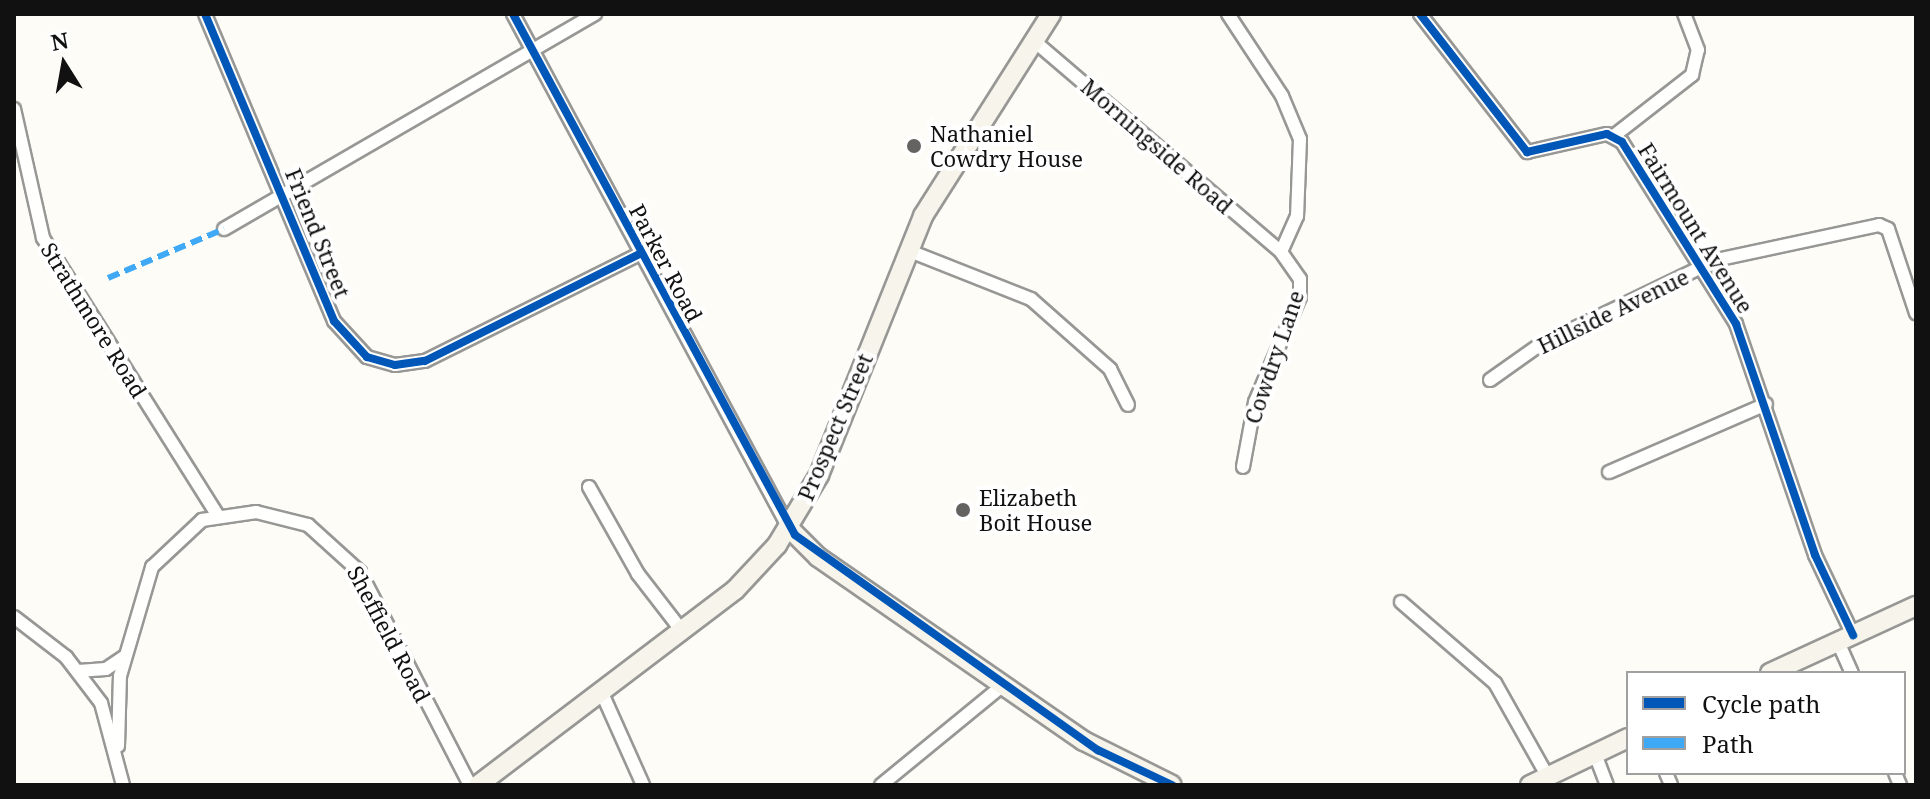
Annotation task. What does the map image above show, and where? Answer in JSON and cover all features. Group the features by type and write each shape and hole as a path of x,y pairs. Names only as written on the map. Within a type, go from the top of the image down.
{"main road":[{"name":"Prospect Street","path":"478,785 749,577 789,528 819,475 907,250 1051,14"},
{"path":"789,528 818,557 1098,750 1172,785"},
{"path":"1774,671 1916,606"},
{"path":"1530,785 1626,739"}],"street":[{"name":"Friend Street","path":"205,14 339,329 358,351 386,364 425,361 640,254"},
{"name":"Parker Road","path":"513,14 789,528"},
{"path":"224,229 595,14"},
{"path":"1228,14 1282,96 1300,139 1297,216 1281,252"},
{"name":"Fairmount Avenue","path":"1420,14 1527,152 1615,135 1736,324 1846,638 1852,671"},
{"path":"1615,135 1692,75 1698,50 1684,14"},
{"name":"Morningside Road","path":"1033,40 1281,252"},
{"name":"Strathmore Road","path":"14,109 43,238 217,514"},
{"name":"Hillside Avenue","path":"1490,380 1538,346 1701,267 1884,225 1916,313"},
{"path":"907,250 1031,299 1110,369 1128,405"},
{"name":"Cowdry Lane","path":"1243,467 1255,402 1302,290 1281,252"},
{"path":"1609,472 1766,404"},
{"path":"589,487 638,574 682,631"},
{"path":"123,785 118,746 124,657 152,567 174,539 217,514"},
{"name":"Sheffield Road","path":"217,514 292,519 346,554 470,785"},
{"path":"1401,602 1495,683 1548,777"},
{"path":"14,617 78,671 118,746"},
{"path":"78,671 106,669 124,657"},
{"path":"881,785 1003,685"},
{"path":"601,691 643,785"},
{"path":"1595,754 1607,785"}],"marked path":[{"path":"108,278 224,229"}],"cycle path":[{"path":"205,14 334,321 367,357 395,365 425,361 640,254"},
{"path":"513,14 795,535 1098,750 1172,785"},
{"path":"1420,14 1527,152 1607,134 1622,142 1736,324 1815,555 1853,635"}],"place":[{"name":"Nathaniel Cowdry House","path":"914,146"},
{"name":"Elizabeth Boit House","path":"963,510"}]}
